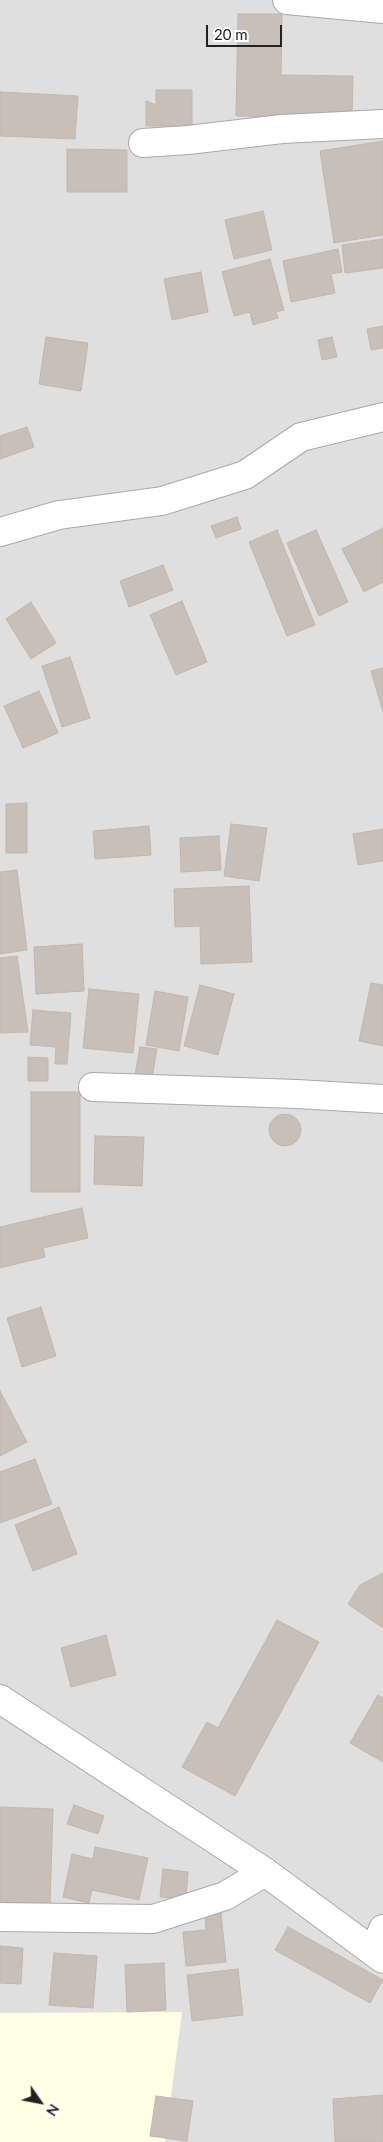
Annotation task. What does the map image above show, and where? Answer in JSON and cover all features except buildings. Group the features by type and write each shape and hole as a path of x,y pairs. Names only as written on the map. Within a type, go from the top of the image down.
{"street":[{"path":"287,0 383,10"},
{"path":"144,143 282,129 383,124"},
{"path":"0,532 59,515 162,501 245,475 300,437 383,417"},
{"path":"93,1087 383,1099"},
{"path":"0,1699 380,1947"},
{"path":"0,1917 153,1919 225,1896 265,1872"}],"shaded area":[{"path":"0,0 383,0 383,2142 0,2142"},
{"path":"182,2012 165,2142 0,2142 0,2013"}]}
